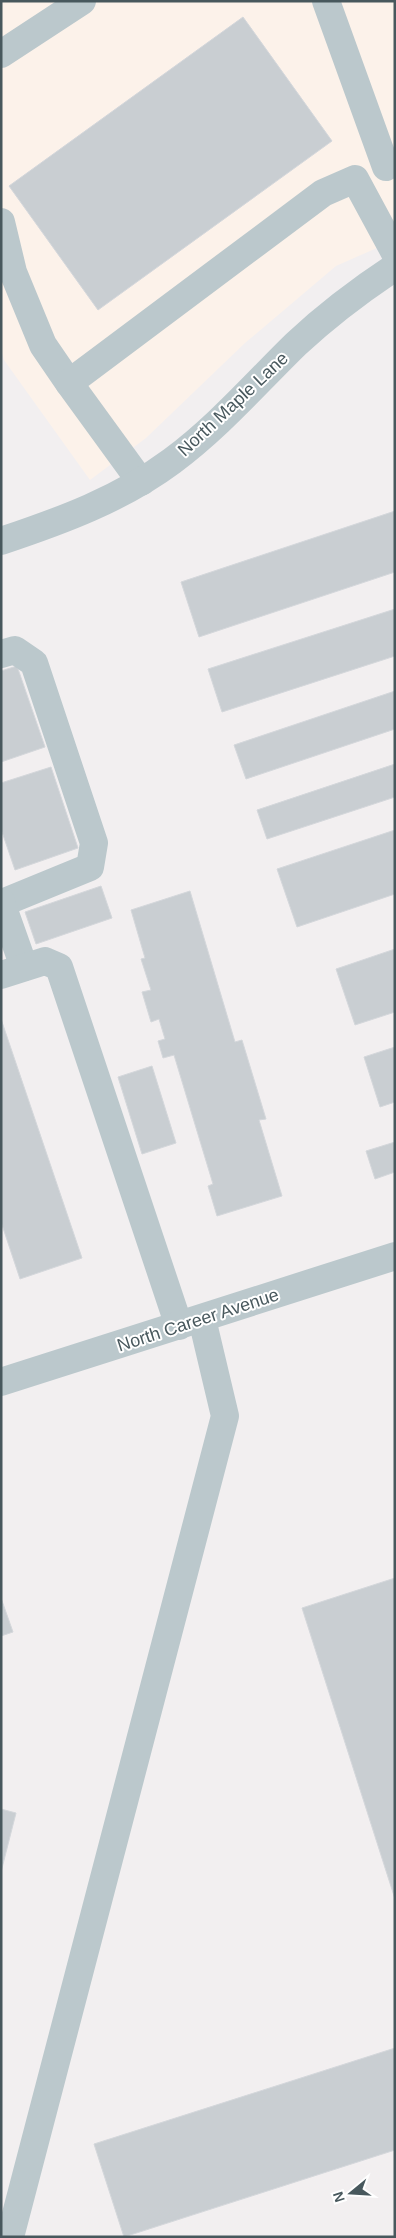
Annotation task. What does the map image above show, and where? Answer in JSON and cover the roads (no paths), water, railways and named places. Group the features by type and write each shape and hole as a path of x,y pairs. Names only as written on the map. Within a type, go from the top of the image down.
{"street":[{"path":"1,54 82,1"},
{"path":"69,383 323,193 390,165 326,1"},
{"path":"355,179 395,253"},
{"path":"1,222 13,272 43,345 141,482"},
{"name":"North Maple Lane","path":"1,541 53,523 123,493 172,462 221,421 297,343 354,295 395,267"},
{"path":"1,654 15,650 34,664 94,843 90,867 1,902 12,971 45,961 59,967 225,1416 10,2237"},
{"name":"North Career Avenue","path":"1,1382 395,1256"}]}
